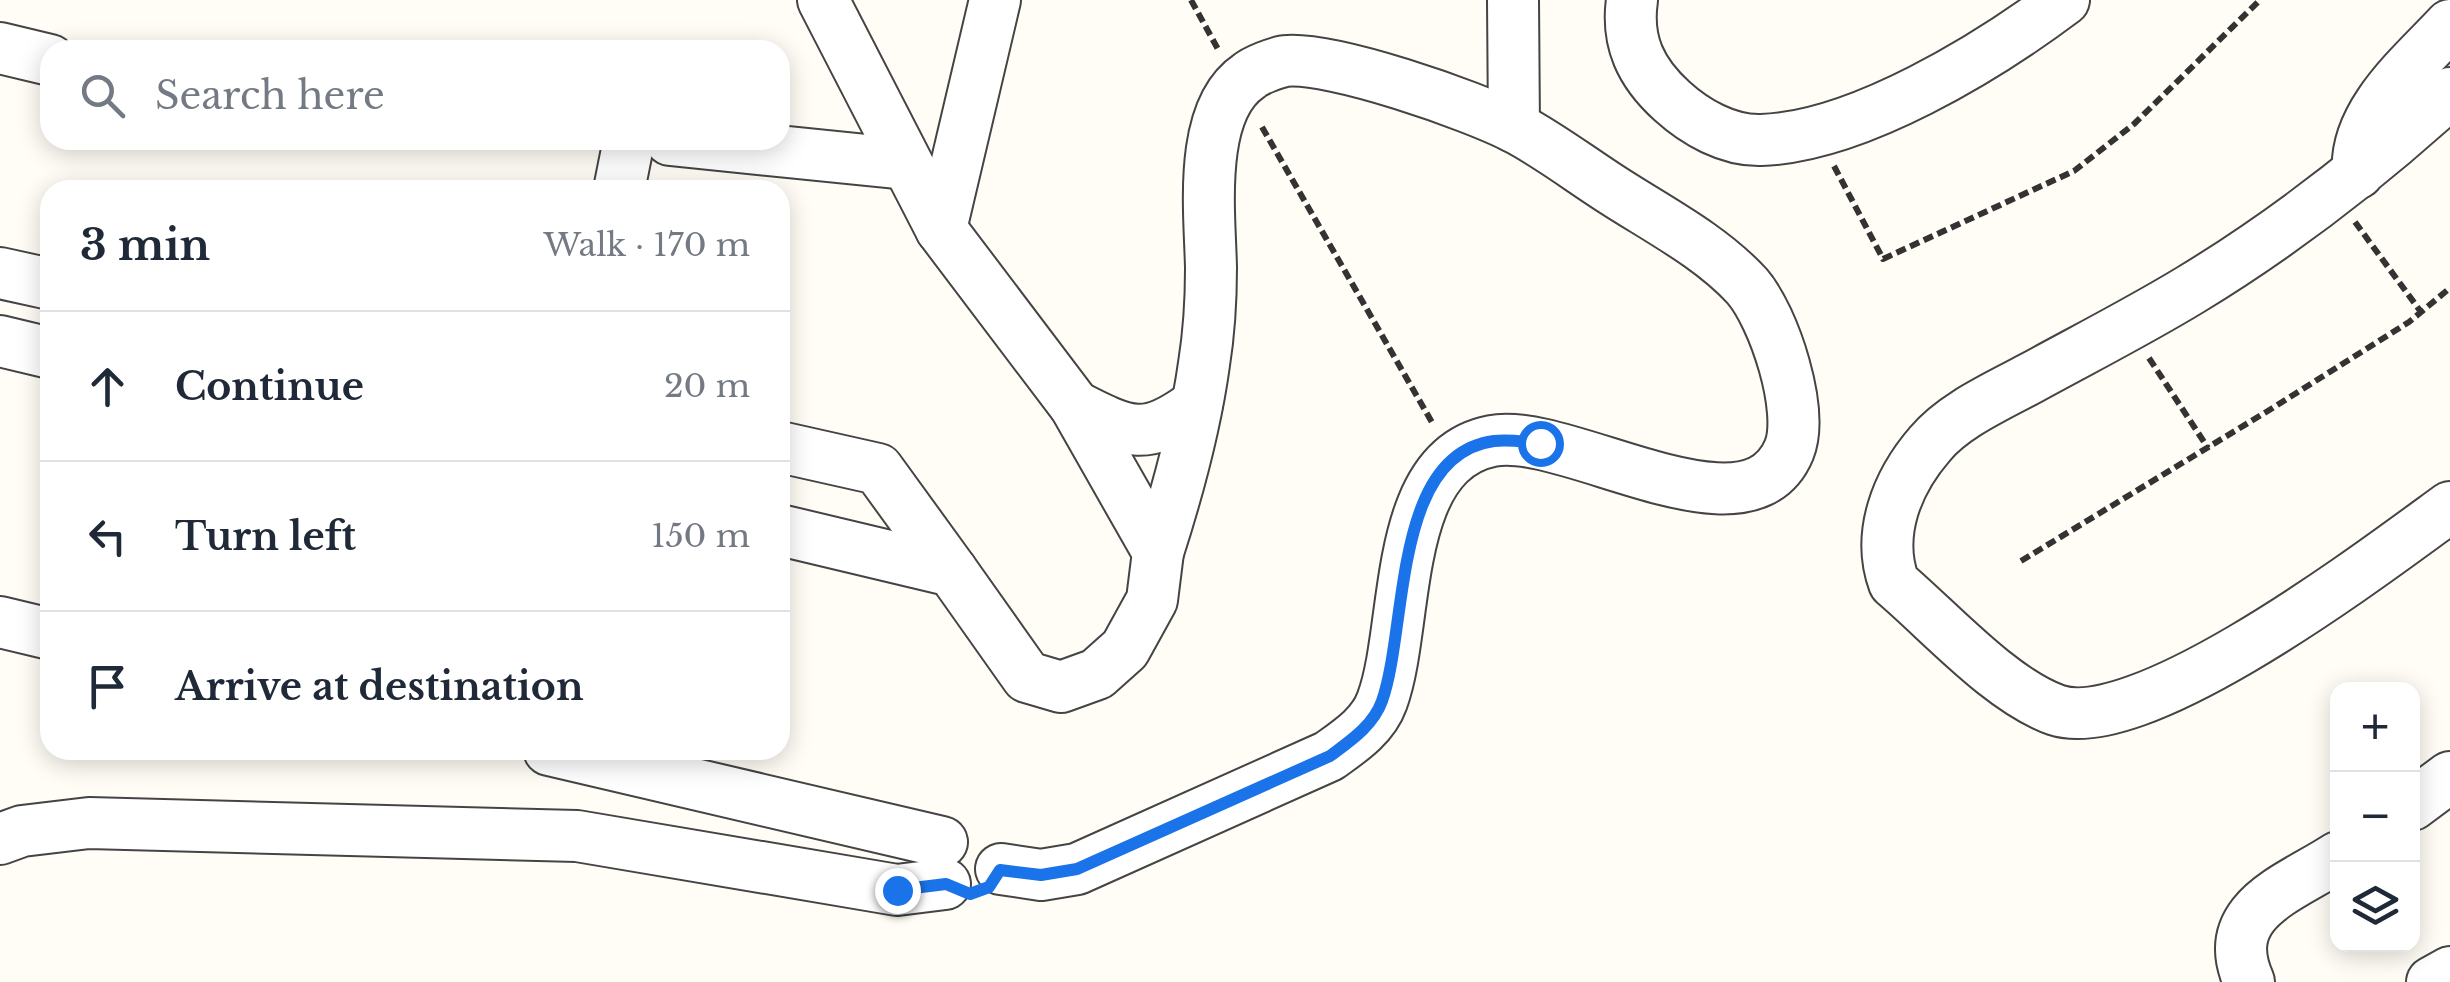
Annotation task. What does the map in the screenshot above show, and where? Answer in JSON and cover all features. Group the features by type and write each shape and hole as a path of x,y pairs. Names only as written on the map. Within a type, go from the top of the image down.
{"street":[{"path":"823,0 941,229 1075,406 1158,552"},
{"path":"941,229 995,0"},
{"path":"1513,0 1514,127"},
{"path":"1632,0 1628,24 1641,66 1658,89 1690,117 1723,133 1760,140 1835,126 1983,57 2064,0"},
{"path":"2345,183 2376,108 2450,26"},
{"path":"0,48 40,58"},
{"path":"584,760 944,863 959,893 980,893 996,880 1000,870 1041,875 1077,869 1330,756 1363,731 1382,703 1420,504 1452,458 1492,440 1540,443 1697,487 1730,490 1768,477 1788,452 1796,418 1775,335 1751,290 1714,254 1514,127 1363,71 1284,61 1246,76 1218,120 1206,187 1211,269 1197,404 1185,469 1158,552 1152,600 1126,649 1096,674 1060,687 1027,678 878,468 790,450"},
{"path":"2450,93 2345,183 2191,289 1990,400 1932,441 1904,480 1890,517 1885,558 1894,583 2026,698 2060,711 2090,716 2182,680 2317,602 2450,508"},
{"path":"620,180 627,150"},
{"path":"768,150 906,164"},
{"path":"0,272 40,282"},
{"path":"0,341 40,351"},
{"path":"1075,406 1139,432 1164,428 1197,404"},
{"path":"790,532 952,571"},
{"path":"0,622 40,632"},
{"path":"2420,799 2450,777"},
{"path":"0,840 22,831 89,823 577,836 897,890 944,863"},
{"path":"2249,982 2240,952 2251,914 2330,862"},
{"path":"2432,982 2450,972"}],"path":[{"path":"1190,0 1452,458"},
{"path":"1815,129 1884,259 2074,171 2134,124 2260,0"},
{"path":"2345,183 2421,312"},
{"path":"2021,561 2208,448 2421,312 2450,288"},
{"path":"2143,349 2208,448"}],"route":[{"path":"897,890 923,890 946,884 959,893 980,893 996,880 1000,870 1041,875 1077,869 1330,756 1363,731 1382,703 1420,504 1452,458 1492,440 1540,443"}]}
